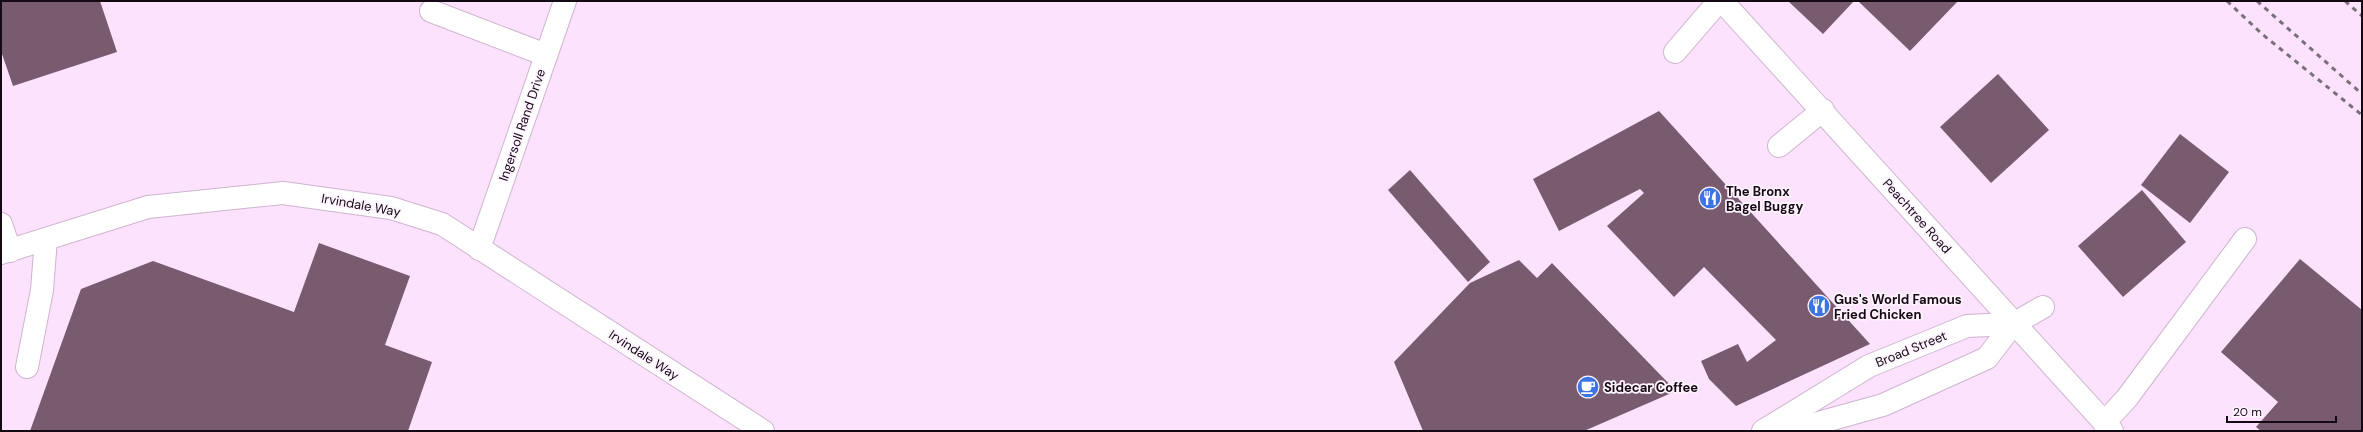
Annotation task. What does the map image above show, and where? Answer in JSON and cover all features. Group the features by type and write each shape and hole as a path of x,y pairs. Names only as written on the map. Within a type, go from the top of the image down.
{"street":[{"name":"Ingersoll Rand Drive","path":"479,249 565,1"},
{"path":"1675,52 1719,1"},
{"name":"Peachtree Road","path":"1722,1 1823,110 2013,324 2108,427"},
{"path":"430,11 546,55"},
{"path":"1779,146 1823,110"},
{"name":"Irvindale Way","path":"5,252 148,207 283,192 390,208 442,224 763,431"},
{"path":"1,224 5,252"},
{"path":"27,367 42,290 46,239"},
{"path":"2108,427 2127,398 2245,239"},
{"path":"1790,431 1883,405 1986,358 2013,324 2043,306"},
{"name":"Broad Street","path":"1763,431 1870,366 1967,326 2013,324"}],"shaded area":[{"path":"1,1 2362,1 2362,431 1,431"}],"building":[{"path":"1,1 100,1 117,52 13,86 1,51"},
{"path":"1788,1 1854,1 1823,34"},
{"path":"1858,1 1958,1 1910,51"},
{"path":"1998,74 2049,130 1991,183 1940,127"},
{"path":"1659,111 1870,344 1736,406 1709,379 1701,361 1738,344 1747,362 1776,340 1704,267 1674,297 1607,226 1644,193 1640,189 1559,231 1533,179"},
{"path":"2180,134 2229,172 2190,223 2141,185"},
{"path":"1410,170 1490,262 1468,282 1388,190"},
{"path":"2142,190 2186,242 2123,297 2078,246"},
{"path":"319,243 410,276 385,345 432,362 408,431 30,431 81,289 153,261 294,312"},
{"path":"2300,259 2362,310 2362,431 2261,431 2256,427 2278,402 2221,352"},
{"path":"1519,260 1537,278 1552,263 1676,391 1584,431 1423,431 1394,362 1470,283"}],"railway":[{"path":"2227,1 2262,34 2362,115"},
{"path":"2257,1 2362,94"},
{"path":"2345,1 2362,16"}],"place":[{"name":"The Bronx Bagel Buggy","path":"1710,198"},
{"name":"Gus's World Famous Fried Chicken","path":"1819,306"},
{"name":"Sidecar Coffee","path":"1588,387"}]}
